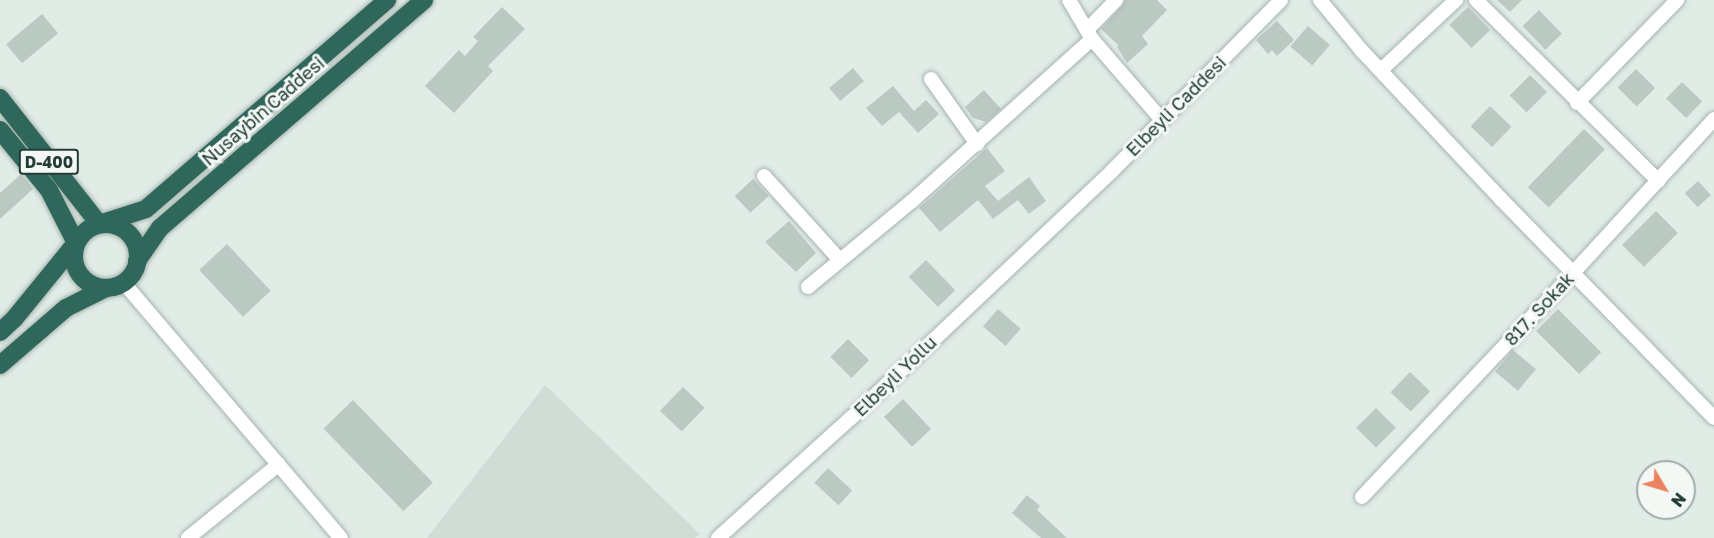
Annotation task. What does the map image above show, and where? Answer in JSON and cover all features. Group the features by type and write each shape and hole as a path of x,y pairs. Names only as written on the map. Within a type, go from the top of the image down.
{"highway":[{"name":"Nusaybin Caddesi","path":"99,224 146,209 387,0"},
{"name":"Nusaybin Caddesi","path":"137,261 160,228 424,0"},
{"name":"D-400","path":"0,98 99,224"},
{"name":"D-400","path":"0,130 49,190 76,243"},
{"path":"0,332 14,319 81,235 99,224 109,224 128,232 134,240 137,261 135,269 114,285 66,308 0,365"},
{"path":"76,243 74,254 79,273 86,281 114,285"}],"street":[{"path":"1069,0 1090,34 1162,120"},
{"path":"808,287 977,144 1090,34 1116,0"},
{"name":"Elbeyli Caddesi","path":"1068,210 1162,120 1281,0"},
{"path":"1320,0 1380,70 1714,418"},
{"path":"1380,70 1456,0"},
{"path":"1476,0 1577,103 1658,181"},
{"path":"1577,103 1677,0"},
{"path":"931,79 977,144"},
{"path":"1709,124 1714,140"},
{"name":"817. Sokak","path":"1362,497 1574,273 1709,124"},
{"path":"764,176 840,260"},
{"name":"Elbeyli Yollu","path":"718,538 851,418 1068,210"},
{"path":"114,285 279,464 341,538"},
{"path":"188,538 279,464"}],"shaded area":[{"path":"545,385 700,534 695,538 427,538"}],"building":[{"path":"1125,0 1157,0 1167,10 1142,36 1148,44 1127,63 1118,45 1101,29"},
{"path":"1497,0 1522,0 1510,12"},
{"path":"502,7 525,29 488,66 493,71 454,113 425,86 459,50 465,56 478,41 473,37"},
{"path":"1468,7 1490,30 1472,48 1449,25"},
{"path":"1539,10 1562,34 1545,50 1522,26"},
{"path":"42,14 58,33 22,63 6,44"},
{"path":"1277,21 1294,40 1277,56 1272,50 1268,54 1256,40"},
{"path":"1308,26 1330,45 1312,65 1290,46"},
{"path":"853,68 864,81 840,101 829,88"},
{"path":"1636,69 1655,88 1637,106 1618,87"},
{"path":"1530,75 1547,92 1526,112 1509,96"},
{"path":"1682,82 1702,101 1686,118 1666,99"},
{"path":"893,86 914,111 926,100 939,114 918,133 899,112 882,126 866,108"},
{"path":"984,90 1001,109 986,122 973,118 965,107"},
{"path":"1490,106 1512,127 1492,147 1471,126"},
{"path":"1584,129 1605,149 1549,207 1528,187"},
{"path":"987,148 1005,171 985,186 998,201 1029,177 1046,201 1029,214 1018,200 993,219 978,200 940,232 919,208"},
{"path":"21,174 33,189 0,219 0,193"},
{"path":"753,179 769,196 750,213 735,196"},
{"path":"1698,181 1711,195 1698,207 1685,193"},
{"path":"1656,211 1678,233 1644,267 1622,245"},
{"path":"789,221 816,253 796,272 765,242"},
{"path":"227,244 271,291 243,317 199,270"},
{"path":"926,260 955,290 938,307 909,277"},
{"path":"998,309 1021,329 1006,346 983,326"},
{"path":"1558,309 1601,352 1579,374 1536,331"},
{"path":"848,339 869,360 852,378 830,357"},
{"path":"1513,350 1536,369 1518,391 1495,371"},
{"path":"1410,372 1430,391 1411,412 1391,392"},
{"path":"683,387 705,408 682,432 660,411"},
{"path":"903,399 931,429 912,447 884,417"},
{"path":"353,400 433,483 403,511 324,428"},
{"path":"1376,408 1396,428 1376,448 1356,428"},
{"path":"828,468 852,491 838,505 814,483"},
{"path":"1027,495 1040,506 1037,510 1067,538 1041,538 1012,513"}]}
